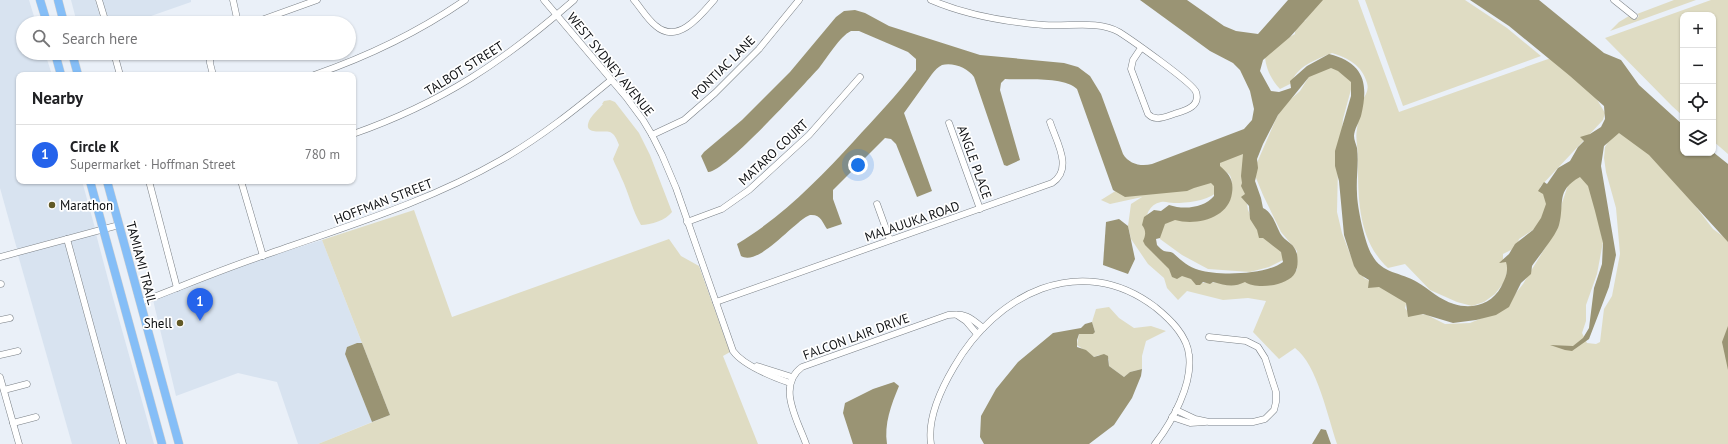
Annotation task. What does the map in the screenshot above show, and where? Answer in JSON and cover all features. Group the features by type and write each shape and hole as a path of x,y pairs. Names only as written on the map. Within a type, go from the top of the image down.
{"main road":[{"path":"40,0 44,16"},
{"path":"58,0 62,16"},
{"path":"57,60 60,72"},
{"path":"74,60 77,72"},
{"path":"91,184 162,444"},
{"name":"TAMIAMI TRAIL","path":"108,184 179,444"}],"street":[{"path":"99,0 104,16"},
{"path":"233,0 236,16"},
{"path":"272,16 317,0"},
{"path":"322,72 356,60 383,48 422,28 465,0"},
{"name":"WEST SYDNEY AVENUE","path":"544,0 637,111 652,135 668,168 733,351 738,358 772,376 791,380"},
{"name":"TALBOT STREET","path":"356,133 411,111 461,85 503,58 574,0"},
{"path":"634,0 656,26 662,30 670,32 682,30 689,26 714,0"},
{"name":"PONTIAC LANE","path":"652,135 684,120 715,93 759,49 799,0"},
{"path":"931,0 966,11 1007,20 1050,25 1106,27 1120,33 1141,48 1192,86 1197,97 1192,107 1162,118 1155,118 1148,114 1131,69 1132,62 1141,48"},
{"path":"1614,0 1634,16"},
{"path":"116,60 119,72"},
{"path":"210,60 212,72"},
{"name":"MATARO COURT","path":"687,222 719,211 749,190 809,135 860,78"},
{"name":"HOFFMAN STREET","path":"141,302 263,256 400,208 442,190 481,171 542,134 567,116 611,80"},
{"name":"MALAUUKA ROAD","path":"716,302 1052,183 1062,172 1063,162 1050,122"},
{"name":"ANGLE PLACE","path":"949,123 980,209"},
{"path":"149,184 177,288"},
{"path":"242,184 263,256"},
{"path":"877,204 890,240"},
{"path":"0,257 119,225"},
{"path":"67,239 123,444"},
{"path":"931,444 930,427 934,411 952,369 977,334 1022,297 1039,288 1057,283 1087,282 1109,286 1131,293 1146,301 1165,316 1179,331 1186,344 1189,356 1189,370 1185,387 1172,418 1154,444"},
{"path":"953,314 962,318 977,334"},
{"name":"FALCON LAIR DRIVE","path":"791,380 798,369 806,365 937,318 953,314 961,314 968,316 983,328"},
{"path":"0,320 10,318"},
{"path":"1172,418 1192,424 1209,422 1261,421 1272,414 1276,402 1276,392 1265,358 1258,347 1246,340 1209,337"},
{"path":"0,355 18,351"},
{"path":"0,377 18,444"},
{"path":"791,380 791,400 806,444"},
{"path":"4,390 27,384"},
{"path":"1176,410 1194,419 1209,422"},
{"path":"13,423 36,417"}],"shaded area":[{"path":"0,0 29,0 34,16 16,16 16,60 47,60 51,72 16,72 16,184 83,184 95,228 17,249 0,188"},
{"path":"71,0 95,0 100,16 75,16"},
{"path":"102,0 191,0 191,2 151,16 108,16"},
{"path":"1140,0 1187,0 1224,26 1236,31 1258,34 1288,0 1323,0 1290,37 1263,60 1260,71 1271,91 1279,92 1291,88 1290,81 1307,66 1329,54 1341,58 1357,69 1364,84 1364,94 1361,116 1354,134 1358,154 1357,199 1369,250 1376,261 1386,269 1411,279 1449,302 1461,306 1474,306 1487,301 1497,293 1507,272 1506,262 1499,263 1509,254 1515,244 1533,230 1541,218 1546,204 1543,194 1538,191 1544,182 1547,184 1558,168 1570,161 1578,147 1584,141 1580,137 1590,134 1601,127 1605,119 1604,106 1570,76 1509,26 1470,0 1539,0 1604,53 1621,60 1639,85 1680,122 1680,156 1716,156 1716,154 1728,164 1728,242 1649,155 1619,133 1604,146 1601,166 1616,255 1609,287 1589,339 1572,351 1550,345 1573,346 1583,338 1589,328 1594,288 1602,264 1603,243 1595,211 1588,186 1580,177 1567,187 1562,198 1561,217 1558,229 1532,266 1531,274 1521,283 1509,307 1496,315 1476,320 1453,323 1423,314 1408,317 1406,303 1379,287 1368,288 1369,280 1359,274 1354,266 1344,235 1339,181 1335,166 1335,151 1351,96 1351,82 1338,71 1331,68 1309,77 1278,115 1257,159 1258,168 1255,181 1263,208 1269,212 1282,236 1292,244 1296,250 1298,264 1295,273 1291,277 1279,284 1272,285 1256,286 1245,282 1241,284 1225,285 1213,282 1210,284 1203,282 1200,285 1196,285 1191,279 1182,276 1177,279 1172,277 1169,269 1145,245 1143,241 1145,235 1142,225 1144,217 1154,210 1161,211 1169,205 1187,208 1205,203 1214,196 1214,186 1211,183 1187,191 1125,197 1113,190 1077,89 1071,85 1053,80 1032,79 1005,79 1001,83 1000,90 1020,160 1007,166 1004,165 974,77 964,68 951,64 942,65 935,70 904,113 932,191 917,197 896,144 891,139 885,138 833,190 833,199 842,224 827,229 819,217 810,215 795,225 767,249 757,255 748,258 741,256 737,244 785,210 799,197 878,115 916,70 916,59 908,52 859,31 851,31 842,37 819,68 798,91 730,159 717,169 708,172 701,156 742,120 790,72 836,17 844,11 855,10 865,13 889,26 980,55 1064,63 1078,67 1090,76 1101,94 1123,154 1132,162 1140,165 1152,164 1244,129 1252,120 1254,109 1250,91 1240,70 1233,63 1210,51","holes":["1243,154 1241,176 1241,186 1245,194 1241,197 1249,206 1250,219 1257,230 1259,238 1263,238 1281,252 1283,262 1265,270 1254,272 1229,274 1207,272 1191,267 1173,253 1164,251 1157,245 1156,239 1160,238 1165,224 1175,220 1184,222 1202,221 1211,218 1225,209 1230,202 1232,184 1230,178 1220,166 1220,163"]},
{"path":"1319,0 1358,0 1399,112 1551,58 1592,91 1605,113 1603,120 1540,187 1547,202 1542,224 1519,239 1517,247 1503,254 1503,262 1509,262 1505,281 1495,294 1484,302 1472,306 1457,302 1430,290 1405,264 1388,268 1378,257 1370,244 1361,216 1358,187 1358,154 1356,136 1360,110 1368,88 1362,71 1354,63 1344,57 1332,53 1302,68 1297,72 1292,83 1280,89 1271,76 1267,66 1265,51 1295,34 1296,29 1301,22 1306,20 1308,10"},
{"path":"1365,0 1465,0 1507,28 1541,56 1403,106"},
{"path":"1674,0 1696,0 1610,31 1619,22 1629,16 1635,20 1639,16 1637,14"},
{"path":"1711,0 1728,0 1728,154 1716,144 1716,12 1680,12 1680,113 1605,38"},
{"path":"1322,68 1336,68 1353,82 1343,119 1338,167 1337,212 1342,233 1350,254 1364,278 1407,300 1405,308 1408,312 1427,315 1445,324 1470,323 1494,313 1508,303 1523,284 1556,230 1568,185 1579,172 1588,176 1603,242 1597,274 1586,305 1586,321 1582,333 1587,343 1596,344 1600,342 1604,309 1612,296 1620,254 1616,208 1606,172 1604,158 1605,147 1613,134 1622,129 1670,173 1713,229 1728,240 1728,444 1337,444 1326,406 1316,379 1303,356 1295,348 1279,359 1253,332 1266,301 1248,298 1223,300 1187,291 1178,300 1167,288 1164,278 1148,264 1131,239 1128,226 1131,204 1142,197 1110,204 1101,200 1117,190 1202,180 1216,184 1216,193 1202,200 1179,203 1163,202 1155,204 1150,208 1147,214 1145,226 1148,245 1202,283 1224,282 1291,274 1297,270 1297,251 1281,232 1263,195 1256,178 1256,165 1283,106 1300,91 1310,75"},
{"path":"610,100 615,102 639,133 650,155 672,212 658,222 641,225 638,219 613,159 619,145 615,136 610,132 594,131 588,128 591,117 604,101"},
{"path":"1243,150 1244,187 1248,210 1259,234 1278,246 1285,259 1269,267 1250,272 1208,269 1182,255 1160,239 1159,230 1171,217 1180,218 1232,192 1231,177 1216,165"},
{"path":"414,210 452,317 669,239 681,256 699,266 730,352 723,356 758,444 318,444 390,415 322,240"},
{"path":"1119,219 1128,226 1135,259 1128,274 1103,265 1106,222"},
{"path":"96,234 154,444 126,444 71,241"},
{"path":"322,240 362,343 357,343 347,347 345,354 372,422 318,444 298,444 277,382 238,373 176,396 153,300 264,258"},
{"path":"65,243 119,444 72,444 18,255"},
{"path":"1109,307 1119,318 1134,328 1151,326 1166,331 1146,341 1142,356 1142,369 1130,372 1124,377 1109,366 1109,359 1099,355 1094,357 1077,345 1079,334 1095,332 1092,322 1096,309"},
{"path":"1092,322 1095,332 1093,334 1079,334 1077,347 1086,350 1094,357 1104,354 1108,356 1109,366 1124,377 1130,372 1142,369 1141,376 1132,398 1114,425 1089,444 984,444 980,437 981,416 996,389 1018,362 1053,333 1081,328 1085,324"},
{"path":"1728,326 1728,370 1722,342"},
{"path":"357,343 362,343 390,415 372,422 345,354 347,347"},
{"path":"894,382 899,386 887,422 887,444 853,444 843,413 845,403 873,389"},
{"path":"1321,429 1326,430 1331,444 1312,444"}],"place":[{"name":"Marathon","path":"52,205"},
{"name":"Circle K","path":"200,321"},
{"name":"Shell","path":"180,323"}]}
